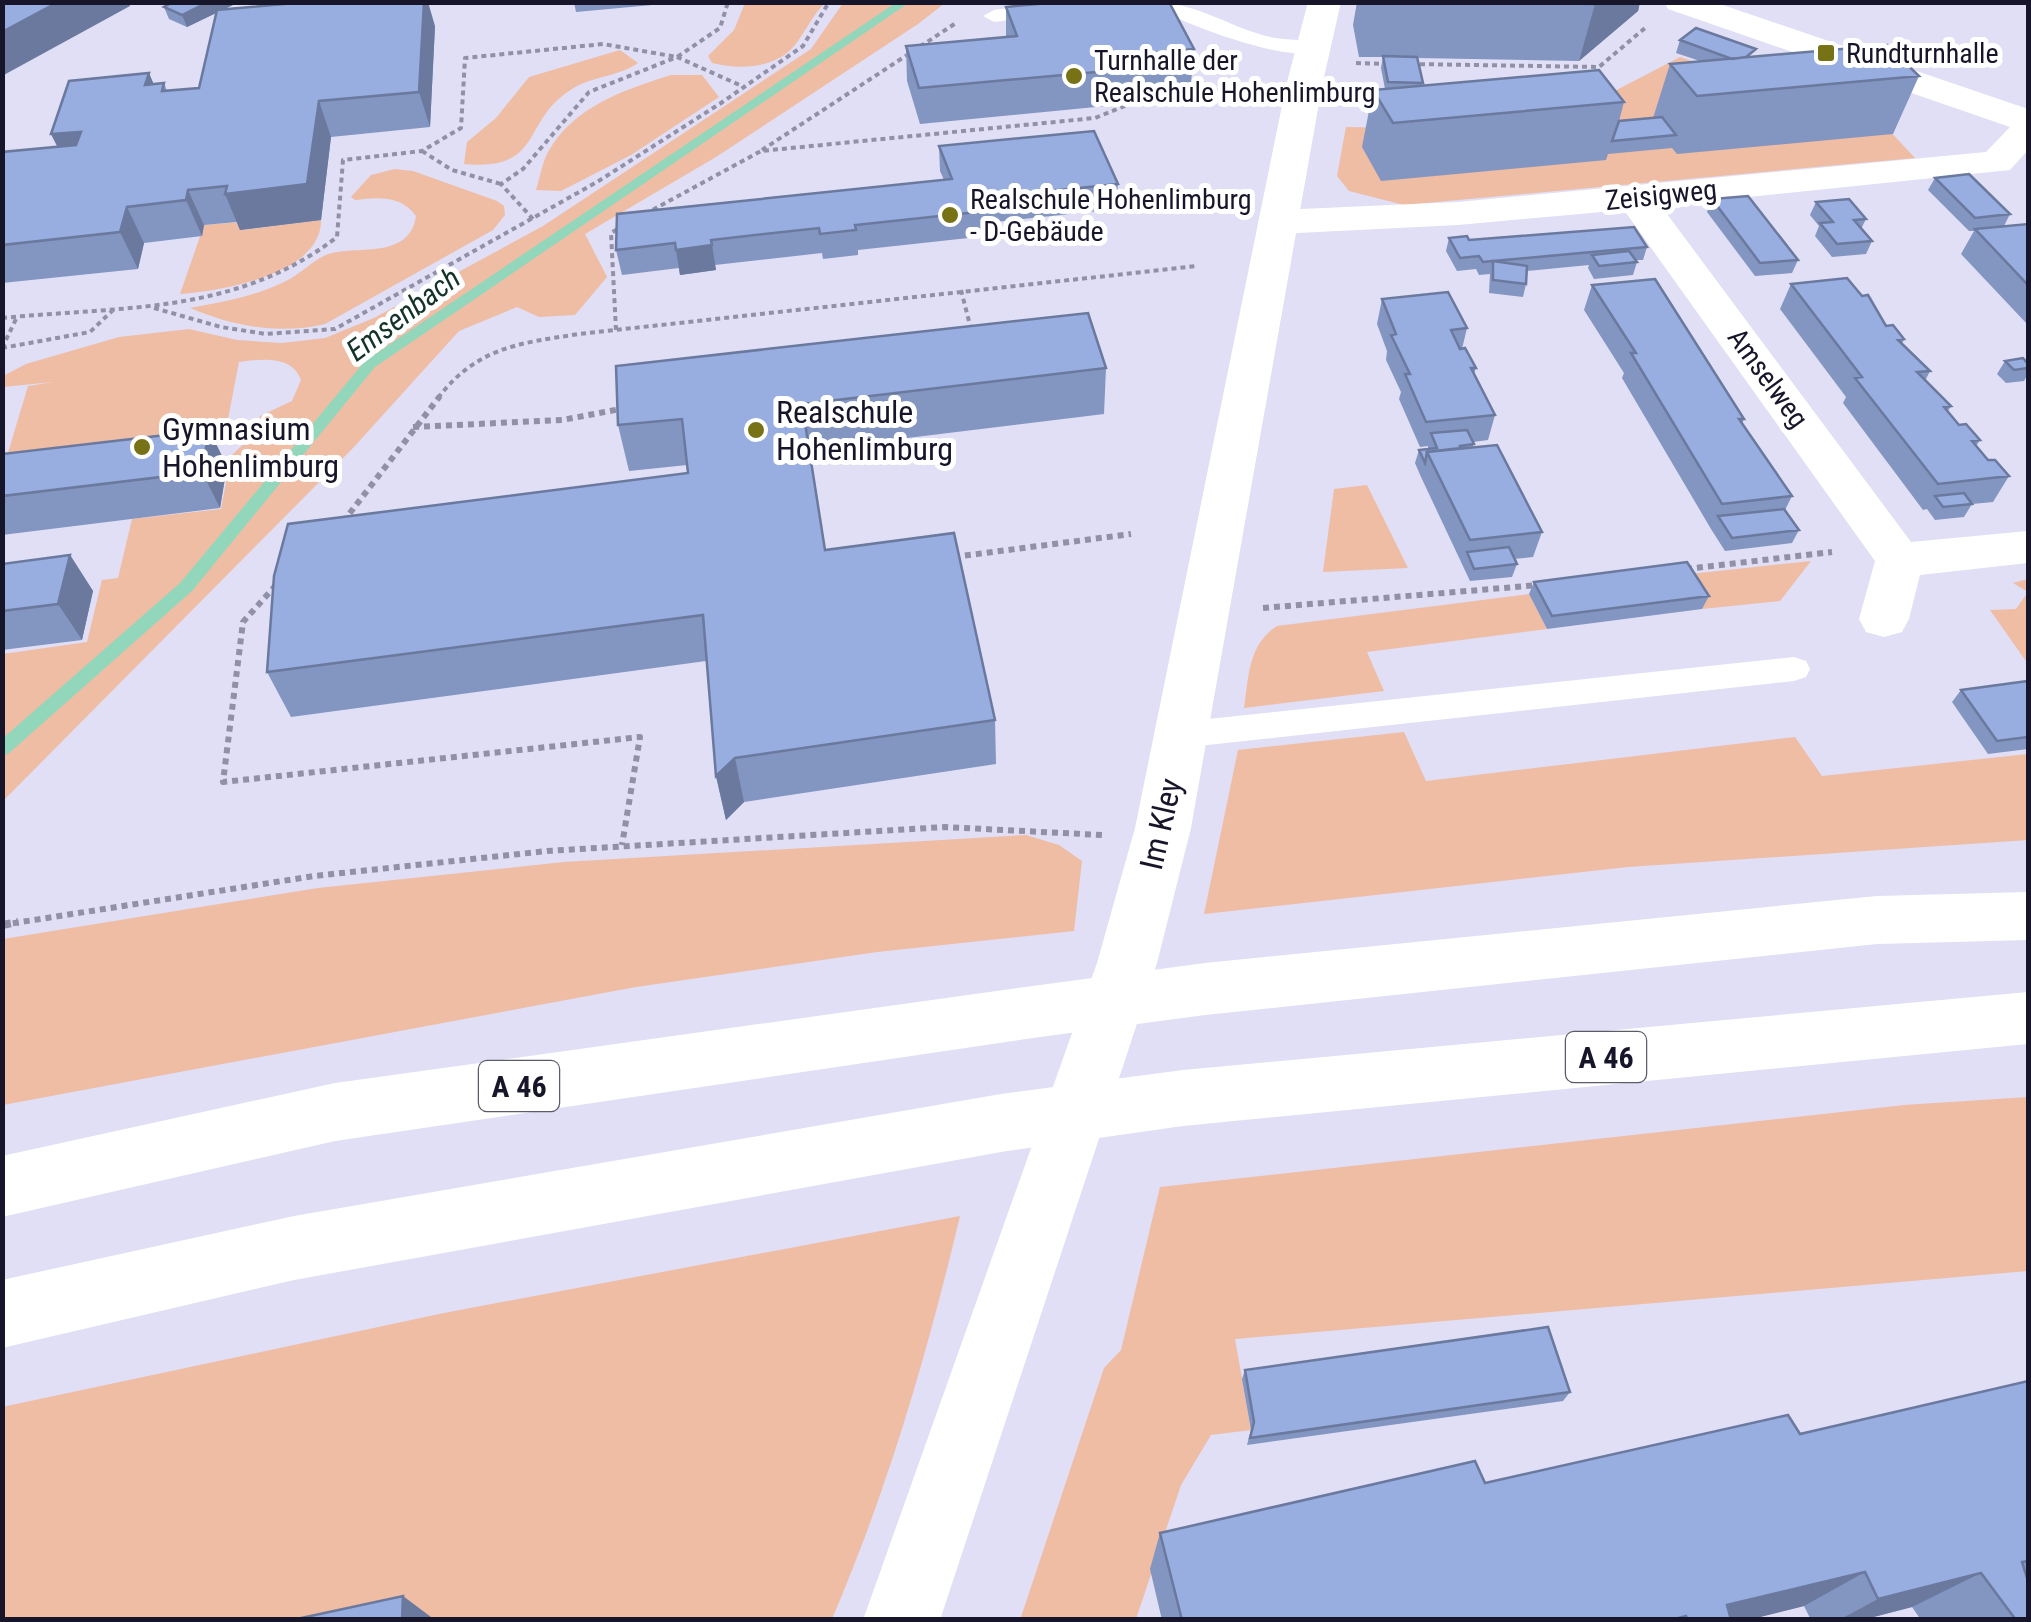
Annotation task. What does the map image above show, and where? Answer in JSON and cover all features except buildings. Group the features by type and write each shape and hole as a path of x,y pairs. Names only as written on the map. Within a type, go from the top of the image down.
{"main road":[{"name":"Im Kley","path":"901,1620 1126,963 1163,828 1310,55 1325,2"},
{"path":"1680,2 2028,121"},
{"name":"Zeisigweg","path":"1278,222 1352,221 2007,172 2028,130"},
{"name":"Amselweg","path":"1634,198 1894,553"},
{"path":"1884,618 1894,553 2028,546"},
{"name":"A 46","path":"2,1186 335,1112 1040,1010 1205,989 1877,920 2028,916"},
{"name":"A 46","path":"2,1314 294,1248 1001,1123 1183,1098 2028,1018"}],"lane":[{"path":"994,16 1101,2"},
{"path":"1159,2 1310,55"},
{"path":"1180,735 1794,669"}],"path":[{"path":"501,184 523,169 589,92 677,57 720,28 728,2"},
{"path":"152,308 231,332 314,334 360,317 533,220 745,87 803,46 830,2"},
{"path":"644,215 760,151 958,22 994,16"},
{"path":"1310,55 1599,66 1648,24"},
{"path":"2,318 152,308 222,296 284,276 337,237 343,160 422,151 461,128 464,58 603,44 677,57 745,87"},
{"path":"760,151 1096,118 1147,97 1262,86"},
{"path":"422,151 452,170 501,184 533,220"},
{"path":"616,330 611,233 627,224"},
{"path":"334,531 348,518 450,381 503,346 961,290 1196,266"},
{"path":"961,290 976,348"},
{"path":"2,348 90,332 114,309"},
{"path":"2,348 17,316"},
{"path":"413,427 562,420 640,405"},
{"path":"937,559 1131,534"},
{"path":"1679,569 1894,553"},
{"path":"278,583 243,622 223,782 640,738 622,845"},
{"path":"1201,614 1545,584"},
{"path":"2,926 314,876 622,845 945,827 1109,836"}],"shaded area":[{"path":"745,2 825,3 798,41 781,57 759,65 712,63 708,56 734,30"},
{"path":"843,3 945,3 716,157 585,234 607,277 575,315 539,317 517,307 459,331 353,448 3,801 3,654 87,642 102,580 118,578 132,519 221,509 231,456 253,435 260,416 292,401 301,380 291,366 283,363 239,362 226,429 7,456 28,386 53,382 3,387 3,376 26,364 119,337 189,329 237,340 282,343 325,338 374,318 543,226 811,49"},
{"path":"620,50 638,63 572,89 545,115 520,152 490,164 464,164 467,142 496,118 529,77"},
{"path":"1680,57 1738,76 1858,97 1915,158 1404,205 1349,191 1337,176 1346,127 1393,128 1586,106"},
{"path":"671,75 702,75 719,97 631,155 561,191 536,190 548,152 586,111 618,94"},
{"path":"395,169 413,171 497,201 504,206 505,215 493,230 325,324 290,329 256,327 190,308 275,286 326,255 382,248 404,239 416,216 410,209 388,199 351,197 371,175"},
{"path":"321,220 317,239 288,266 243,284 180,294 204,225 242,222 241,230"},
{"path":"1367,485 1408,568 1323,572 1334,489"},
{"path":"1811,561 1780,601 1702,609 1681,575"},
{"path":"2028,579 2028,592 2013,583"},
{"path":"2028,592 2028,664 1990,610 2016,609"},
{"path":"1529,594 1547,629 1367,652 1384,691 1244,708 1255,652 1277,626"},
{"path":"1404,732 1426,781 1795,737 1822,776 2028,754 2028,840 1628,867 1204,914 1238,750"},
{"path":"1026,835 1059,845 1082,861 1074,931 877,952 636,987 3,1105 3,939 318,888 564,862"},
{"path":"2028,1097 2028,1271 1235,1339 1251,1430 1211,1435 1181,1485 1136,1619 1020,1620 1104,1368 1121,1350 1160,1187 1904,1105"},
{"path":"960,1216 905,1420 832,1619 3,1619 2,1407 444,1313"}],"waterway":[{"name":"Emsenbach","path":"2,749 186,587 370,364 905,2"}],"place":[{"name":"Rundturnhalle","path":"1826,53"},
{"name":"Turnhalle der Realschule Hohenlimburg","path":"1074,76"},
{"name":"Realschule Hohenlimburg - D-Gebäude","path":"950,215"},
{"name":"Realschule Hohenlimburg","path":"756,430"},
{"name":"Gymnasium Hohenlimburg","path":"142,447"}]}
